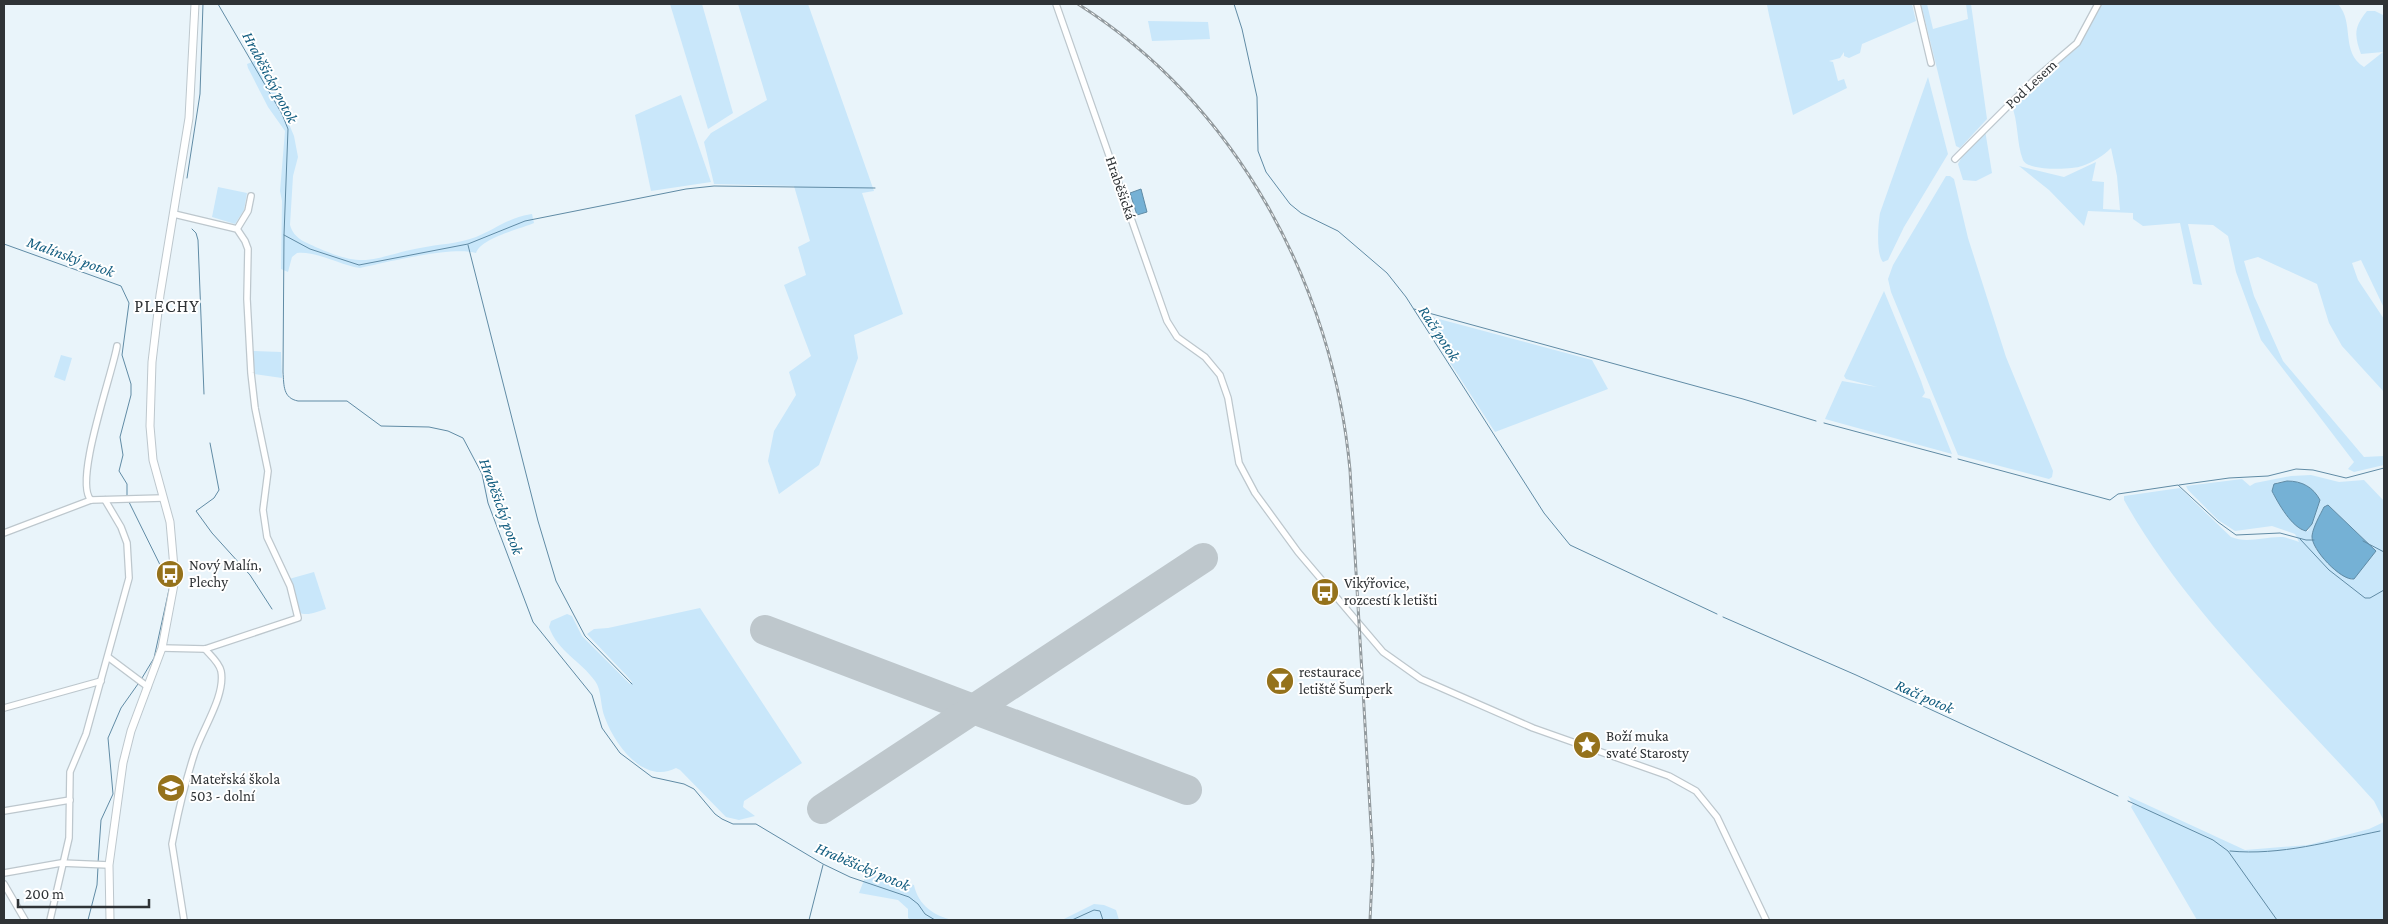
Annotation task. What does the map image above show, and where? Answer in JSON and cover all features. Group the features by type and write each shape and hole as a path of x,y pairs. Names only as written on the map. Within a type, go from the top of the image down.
{"main road":[{"path":"110,920 109,865 124,763 143,683 162,648 175,579 170,522 153,460 152,363 160,295 192,96 195,4"}],"street":[{"name":"Hraběšická","path":"1056,4 1167,321 1177,337 1205,357 1220,375 1225,386 1235,449 1245,476 1282,531 1378,648 1408,671 1533,728 1673,778 1696,791 1717,817 1766,920"},
{"path":"1917,4 1931,63"},
{"name":"Pod Lesem","path":"1955,158 2035,79 2077,44 2098,4"},
{"path":"237,230 248,211 251,196"},
{"path":"162,648 205,649 298,618 290,586 267,537 263,510 268,471 256,408 252,373 247,299 248,249 246,241 237,230 174,214"},
{"path":"91,500 86,491 89,459 117,346"},
{"path":"4,533 91,500 163,498"},
{"path":"50,920 68,838 70,772 86,734 129,578 129,558 121,527 105,500"},
{"path":"184,920 172,844 193,756 215,703 221,676 217,663 205,649"},
{"path":"108,657 143,683"},
{"path":"4,708 101,681"},
{"path":"4,811 70,800"},
{"path":"4,873 61,863 109,865"},
{"path":"4,884 25,920"}],"shaded area":[{"path":"670,4 702,4 733,113 708,129"},
{"path":"738,4 808,4 874,191 862,193 903,314 854,335 858,358 819,465 779,494 768,461 774,431 796,395 789,372 811,356 784,285 806,275 798,247 810,241 794,186 714,184 704,142 711,133 767,100"},
{"path":"1912,4 1916,21 1862,44 1860,53 1849,58 1844,56 1844,52 1840,58 1829,61 1833,62 1838,81 1844,79 1847,88 1793,115 1769,15 1767,5"},
{"path":"1921,4 1927,4 1933,29 1968,19 1966,4 1971,4 1987,119 1960,148 1956,146"},
{"path":"2101,4 2338,4 2346,20 2352,54 2364,67 2383,52 2361,54 2356,31 2367,11 2375,11 2383,15 2384,308 2361,260 2352,263 2358,280 2384,319 2384,392 2342,346 2329,323 2317,284 2258,257 2244,261 2254,296 2283,361 2364,457 2384,456 2384,465 2354,472 2348,469 2354,462 2261,340 2236,272 2228,236 2213,225 2188,224 2202,285 2193,284 2180,223 2143,226 2133,219 2133,213 2088,211 2084,226 2049,190 2019,166 2064,177 2096,162 2092,181 2104,182 2103,209 2120,210 2117,176 2111,148 2094,161 2077,167 2050,169 2026,164 2019,146 2014,111 2011,104 2078,47"},
{"path":"1148,21 1208,22 1210,39 1152,41"},
{"path":"257,60 275,91 294,136 298,157 293,176 290,225 294,234 304,242 348,259 370,260 404,251 469,239 523,216 532,214 534,223 493,238 479,248 476,253 466,251 436,253 360,268 313,254 297,253 292,257 288,272 281,269 282,201 280,191 285,131 268,107 248,68 247,64"},
{"path":"1928,77 1948,154 1904,227 1888,260 1883,262 1878,246 1880,213"},
{"path":"681,95 711,182 651,191 635,115"},
{"path":"1985,130 1992,173 1976,181 1963,180 1958,164 1963,155"},
{"path":"1946,176 1954,179 1968,238 2006,357 2053,471 2052,477 2049,479 1958,455 1891,292 1888,279 1893,265"},
{"path":"218,187 247,193 244,210 235,224 212,217"},
{"path":"1884,291 1921,381 1925,393 1922,397 1930,399 1952,454 1825,419 1842,381 1877,387 1846,379 1844,376"},
{"path":"1424,315 1592,360 1608,389 1495,432 1430,332 1422,318"},
{"path":"253,351 281,352 282,378 254,374"},
{"path":"61,355 72,358 65,381 54,377"},
{"path":"2311,475 2339,482 2364,480 2384,501 2384,821 2374,801 2208,619 2149,541 2124,500 2124,496 2180,488 2231,537 2250,540 2283,537 2299,542 2295,534 2272,526 2235,531 2218,520 2186,486 2242,479 2250,486 2255,483 2291,476","holes":["2287,481 2305,486 2319,499 2308,531 2303,531 2274,495 2277,482","2329,506 2375,550 2352,580 2324,559 2313,542"]},
{"path":"314,572 326,609 312,614 298,612 289,579"},
{"path":"700,608 802,763 744,801 743,807 755,816 739,820 726,817 680,770 676,768 664,772 653,771 642,767 623,750 603,714 599,689 595,681 558,643 549,627 551,621 567,614 572,616 582,636 630,684 632,682 627,676 587,634 594,629 608,628"},
{"path":"2128,796 2245,850 2308,845 2369,829 2384,822 2384,920 2197,920 2131,807 2133,804"},
{"path":"866,875 892,878 914,885 923,904 939,916 953,920 911,920 908,918 908,909 898,900 859,893"},
{"path":"1094,904 1104,905 1116,910 1119,920 1062,920"}],"water":[{"path":"1141,189 1147,212 1137,215 1130,193"},
{"path":"2287,481 2298,482 2306,486 2320,500 2312,524 2306,531 2291,520 2272,491 2274,484"},
{"path":"2328,505 2376,551 2354,579 2348,578 2335,570 2321,556 2313,542 2312,536 2315,525 2324,507"}],"waterway":[{"path":"187,178 200,94 203,4"},
{"name":"Hraběšický potok","path":"218,4 282,114 288,129 284,235 283,372 284,387 289,397 298,401 347,401 381,426 429,427 448,431 463,438 482,474 488,503 533,622 592,695 602,728 620,753 652,777 684,784 694,789 715,814 722,819 733,824 756,824 823,864 850,877 909,897 918,904 925,914 935,920"},
{"name":"Račí potok","path":"1234,4 1242,29 1257,97 1258,151 1266,172 1290,204 1301,213 1338,231 1387,273 1406,297 1544,513 1570,545 1717,614"},
{"path":"284,235 310,249 359,265 468,244 525,221 686,189 714,186 875,188"},
{"path":"192,229 196,233 198,240 204,394"},
{"name":"Malínský potok","path":"4,244 121,286 129,303 122,355 131,384 131,395 120,437 123,455 119,471 127,484 127,496"},
{"path":"468,245 538,521 556,581 585,636 632,684"},
{"path":"1414,309 1743,399 1816,421"},
{"path":"1824,423 1951,457"},
{"path":"210,443 219,490 214,498 196,511 212,533 250,575 272,609"},
{"path":"1958,459 2110,500 2118,494 2178,485 2218,522 2236,535 2280,533 2306,540 2314,540"},
{"path":"2179,485 2229,478 2268,476 2296,469 2313,470 2346,478 2384,468"},
{"name":"Malínský potok","path":"129,502 170,585 154,658 142,678"},
{"path":"2300,539 2329,570 2365,598 2370,598 2384,590"},
{"path":"2363,541 2384,552"},
{"name":"Račí potok","path":"1723,617 1856,675 2118,796"},
{"name":"Malínský potok","path":"98,863 101,820 113,794 108,738 121,708 138,684"},
{"name":"Račí potok","path":"2128,801 2213,840 2228,851 2277,920"},
{"path":"2230,851 2287,850 2380,831"},
{"path":"809,920 823,865"},
{"name":"Malínský potok","path":"88,920 97,885 98,867"},
{"name":"Hraběšický potok","path":"1072,920 1094,910 1100,911 1103,920"}],"runway":[{"path":"822,809 1203,558"},
{"path":"765,630 1187,790"}],"railway":[{"path":"1078,4 1135,45 1185,93 1229,147 1267,206 1298,268 1323,333 1340,401 1350,470 1373,860 1370,920"}],"place":[{"name":"Nový Malín, Plechy","path":"170,574"},
{"name":"Vikýřovice, rozcestí k letišti","path":"1325,592"},
{"name":"restaurace letiště Šumperk","path":"1280,681"},
{"name":"Boží muka svaté Starosty","path":"1587,745"},
{"name":"Mateřská škola 503 - dolní","path":"171,788"}],"district":[{"name":"PLECHY","path":"167,306"}]}
